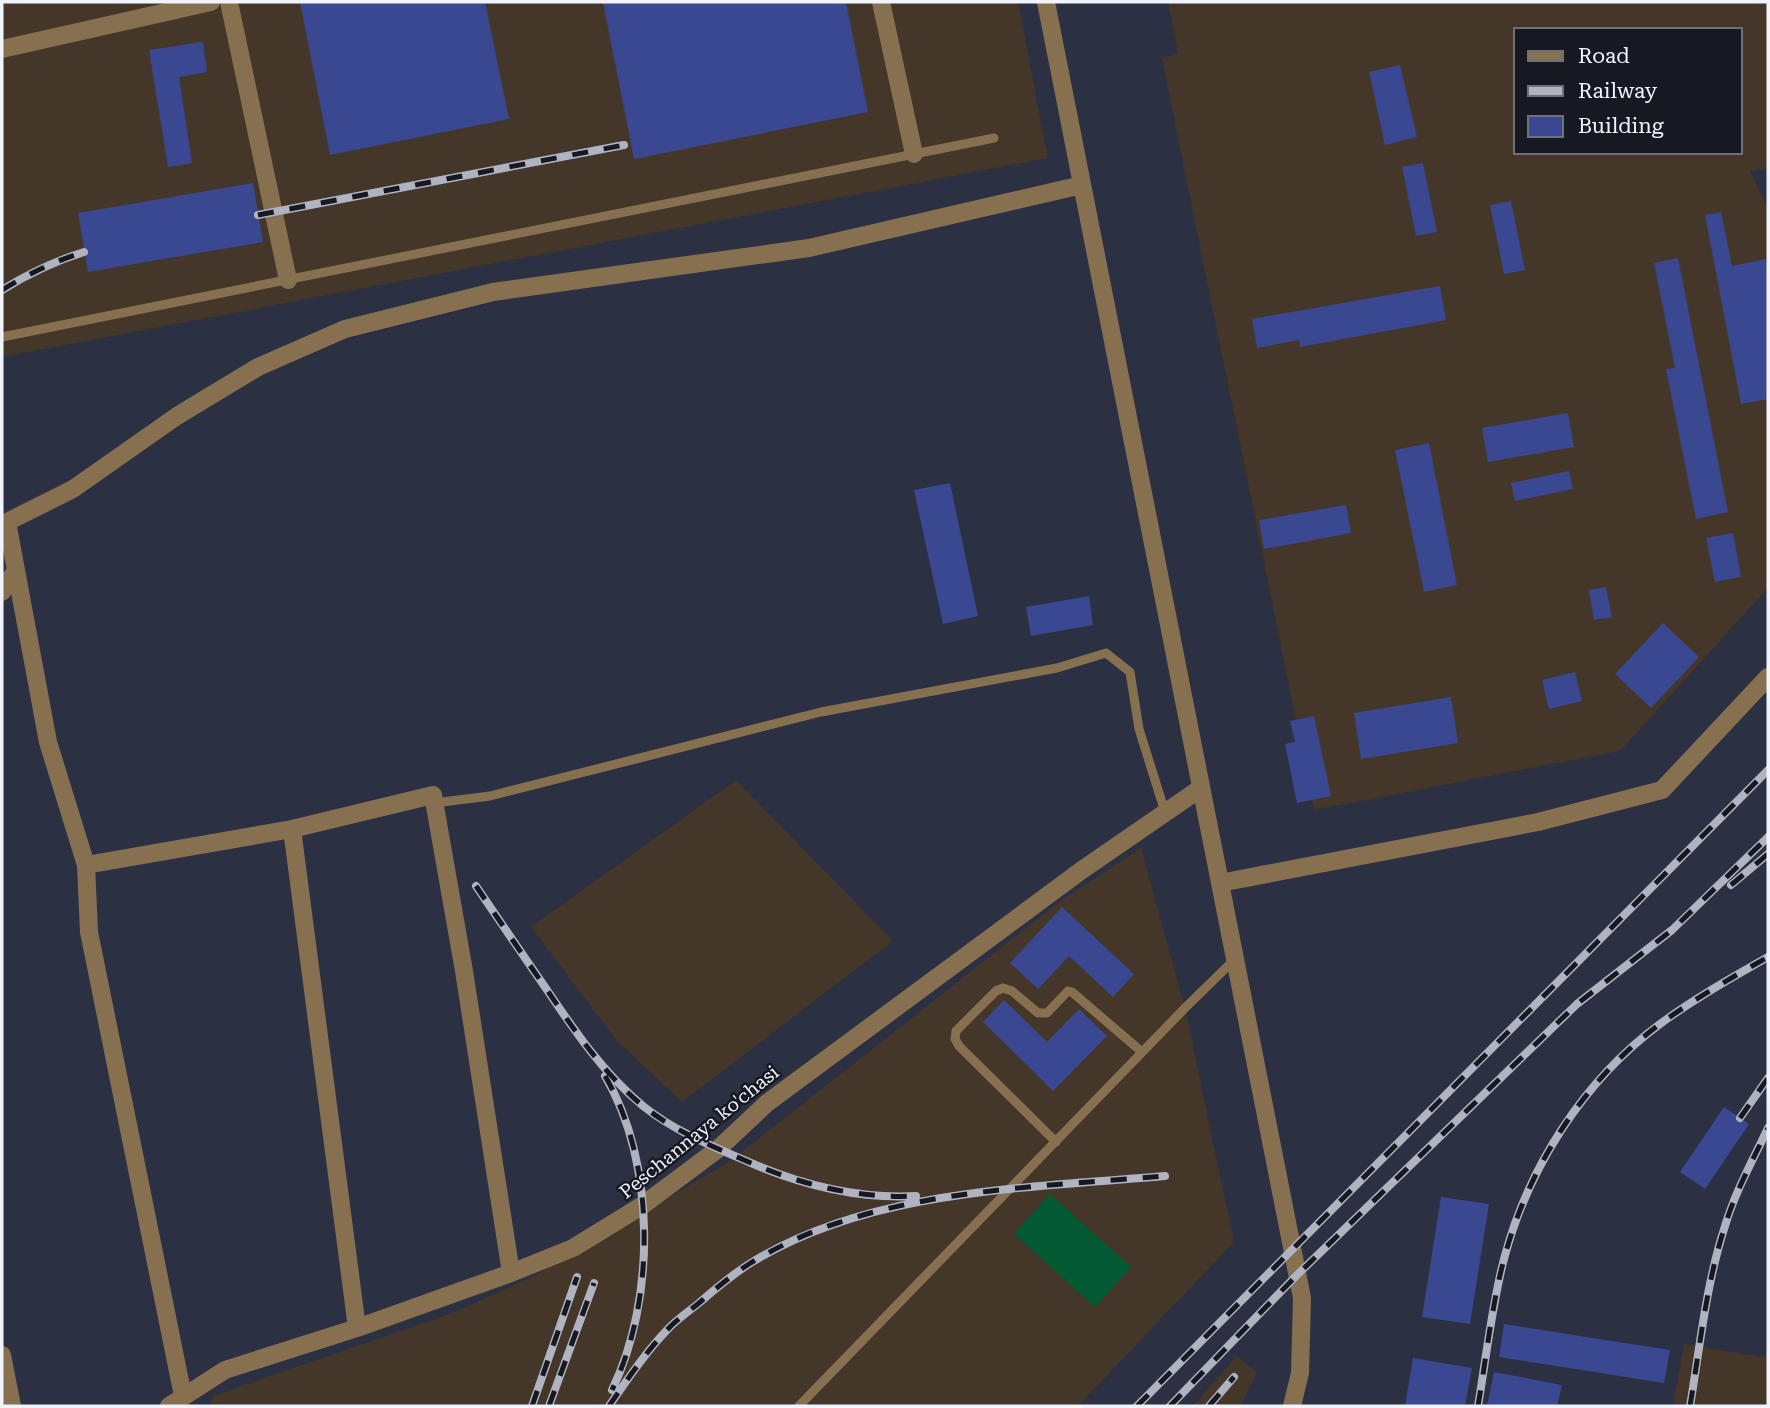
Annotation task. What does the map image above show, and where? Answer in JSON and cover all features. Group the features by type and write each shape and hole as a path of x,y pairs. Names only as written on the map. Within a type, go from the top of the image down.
{"street":[{"path":"2,49 211,2"},
{"path":"229,2 288,280"},
{"path":"881,2 914,154"},
{"path":"1046,2 1302,1298 1300,1373 1292,1406"},
{"path":"176,1401 89,932 86,865 48,742 7,522 73,489 177,416 258,367 345,329 493,292 809,247 1082,185"},
{"path":"2,592 16,570"},
{"path":"1220,883 1538,822 1662,790 1768,677"},
{"name":"Peschannaya ko'chasi","path":"176,1401 225,1370 356,1328 573,1248 636,1210 718,1149 767,1103 1082,870 1201,788"},
{"path":"86,865 292,829 433,795 464,971 511,1273"},
{"path":"292,829 356,1328"},
{"path":"2,1355 12,1406"}],"lane":[{"path":"2,337 994,138"},
{"path":"434,803 490,796 821,712 1057,668 1106,653 1130,671 1139,729 1165,812"},
{"path":"799,1406 1235,959"},
{"path":"1056,1142 959,1046 955,1039 956,1031 996,991 1003,988 1012,990 1038,1013 1043,1014 1068,991 1142,1052"}],"shaded area":[{"path":"2,2 1018,2 1048,158 2,357"},
{"path":"1168,2 1768,2 1768,168 1750,171 1768,209 1768,588 1620,751 1314,810 1162,58 1178,54"},
{"path":"736,780 893,941 682,1102 617,1041 531,927"},
{"path":"1141,848 1185,1008 1234,1242 1078,1406 210,1406 213,1396 455,1312 532,1277 729,1162 1059,902"},
{"path":"1684,1344 1768,1358 1768,1406 1673,1406"},
{"path":"1237,1356 1257,1373 1240,1406 1193,1406"}],"green space":[{"path":"1050,1194 1131,1267 1095,1307 1014,1234"}],"building":[{"path":"300,2 485,2 509,119 330,155"},
{"path":"603,2 846,2 868,112 634,159"},
{"path":"203,42 207,72 179,77 192,163 168,167 149,50"},
{"path":"1400,65 1417,137 1385,145 1369,72"},
{"path":"1423,163 1437,232 1416,236 1402,167"},
{"path":"253,183 263,242 88,272 78,213"},
{"path":"1511,201 1525,270 1504,274 1490,205"},
{"path":"1721,212 1732,266 1766,259 1768,269 1768,399 1741,404 1705,215"},
{"path":"1678,258 1728,512 1696,519 1666,369 1675,368 1654,263"},
{"path":"1440,286 1446,320 1300,347 1299,340 1257,348 1252,319"},
{"path":"1568,413 1574,447 1488,462 1482,428"},
{"path":"1429,443 1457,585 1424,592 1395,450"},
{"path":"1569,471 1573,489 1515,501 1511,483"},
{"path":"950,483 978,616 943,624 914,490"},
{"path":"1346,505 1351,533 1264,549 1259,520"},
{"path":"1733,533 1741,577 1715,582 1706,538"},
{"path":"1606,587 1612,617 1594,620 1589,590"},
{"path":"1089,596 1093,625 1031,636 1026,607"},
{"path":"1663,623 1699,657 1651,708 1615,674"},
{"path":"1575,672 1582,701 1549,709 1542,680"},
{"path":"1451,697 1458,743 1361,759 1354,713"},
{"path":"1314,716 1331,796 1297,803 1285,744 1295,742 1290,721"},
{"path":"1062,907 1134,974 1113,997 1069,956 1038,989 1010,963"},
{"path":"1004,1000 1047,1042 1079,1009 1107,1036 1053,1091 983,1022"},
{"path":"1724,1107 1749,1124 1705,1189 1680,1172"},
{"path":"1441,1197 1489,1204 1470,1324 1422,1317"},
{"path":"1504,1324 1670,1350 1664,1383 1499,1357"},
{"path":"1413,1358 1472,1368 1465,1406 1405,1406"},
{"path":"1494,1372 1562,1385 1557,1406 1487,1406"}],"railway":[{"path":"258,215 624,145"},
{"path":"2,290 42,268 84,252"},
{"path":"1137,1406 1768,770"},
{"path":"1170,1406 1297,1275 1577,1004 1672,930 1768,837"},
{"path":"1731,885 1768,854"},
{"path":"476,886 590,1050 615,1080 655,1115 709,1145 790,1178 853,1193 916,1196"},
{"path":"1478,1406 1500,1276 1514,1225 1528,1192 1562,1129 1583,1099 1632,1047 1686,1006 1768,957"},
{"path":"605,1076 622,1110 634,1149 641,1189 644,1232 643,1274 637,1315 612,1390"},
{"path":"1740,1118 1768,1078"},
{"path":"1690,1406 1718,1248 1729,1213 1768,1128"},
{"path":"609,1406 644,1357 674,1323 743,1268 796,1239 845,1220 897,1206 951,1196 1165,1176"},
{"path":"532,1406 577,1277"},
{"path":"549,1406 594,1283"},
{"path":"1209,1406 1234,1377"}]}
